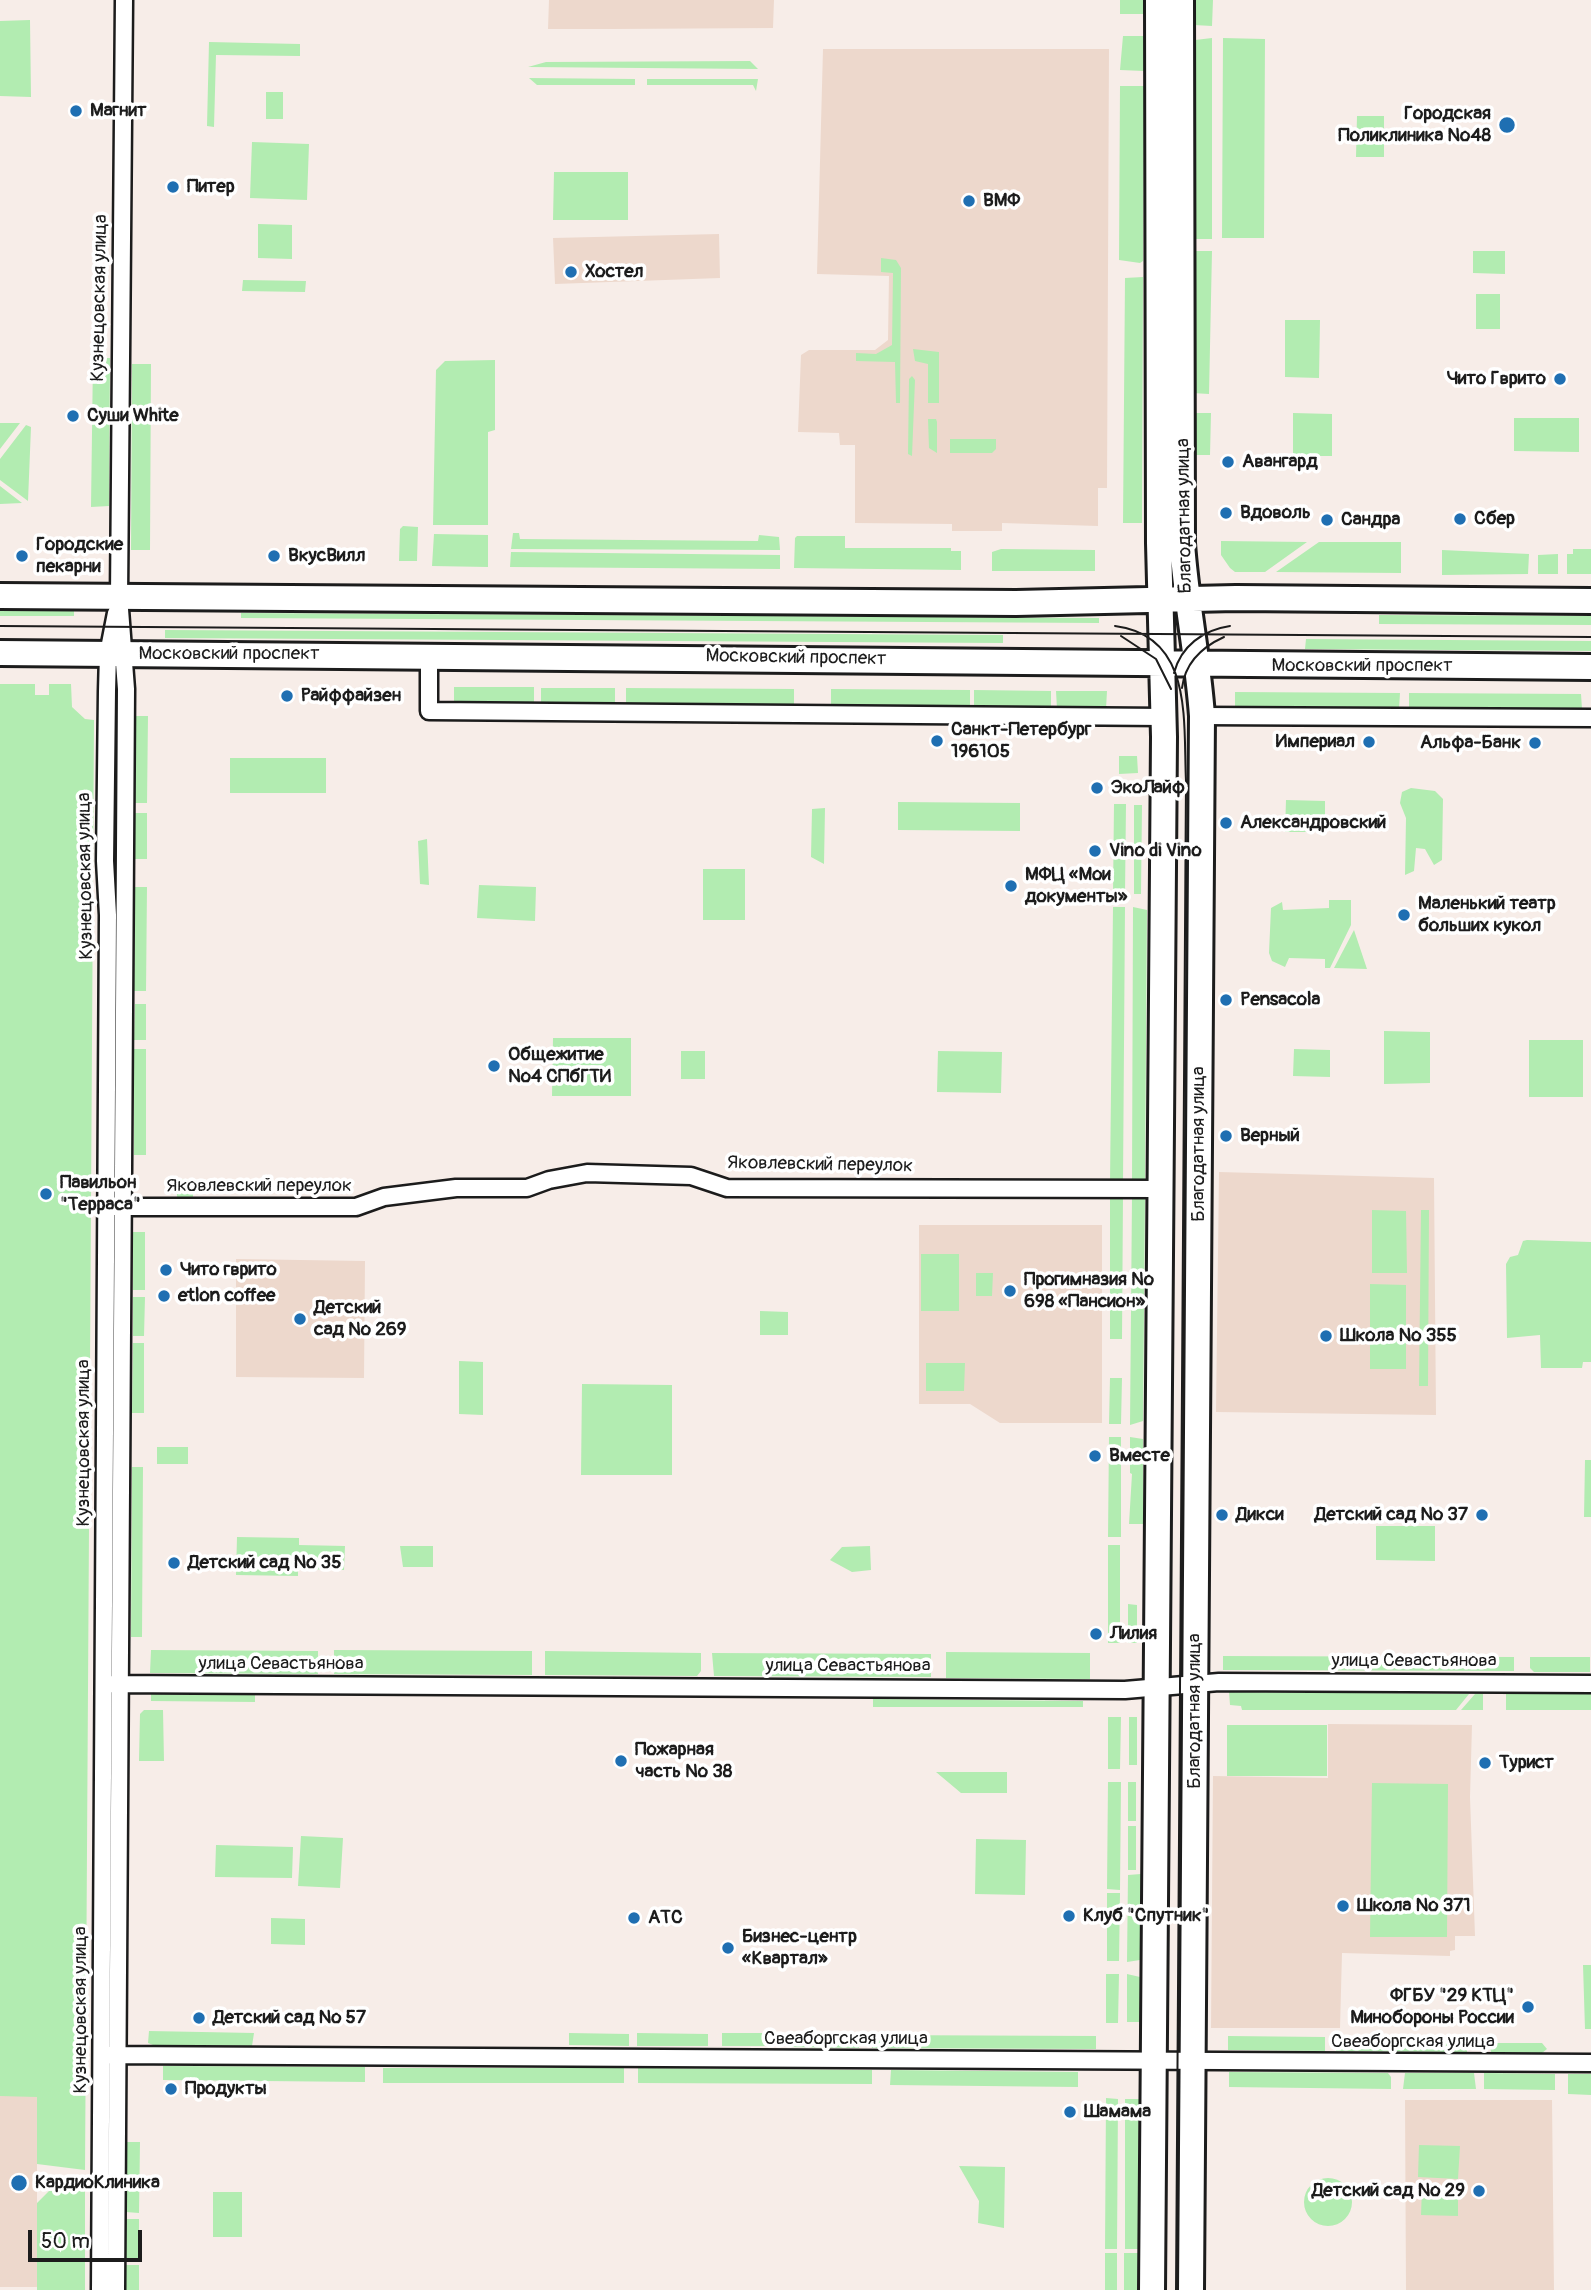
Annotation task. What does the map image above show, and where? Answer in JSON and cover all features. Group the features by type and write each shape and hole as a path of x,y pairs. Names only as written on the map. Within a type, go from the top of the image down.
{"main road":[{"name":"Благодатная улица","path":"1158,0 1159,543 1174,601 1199,666 1202,716 1191,2290"},
{"name":"Благодатная улица","path":"1152,2290 1163,664 1174,601 1180,273 1181,0"},
{"path":"0,596 1591,601"},
{"name":"Московский проспект","path":"0,653 429,655 1199,666 1591,667"},
{"path":"1160,1366 1198,1366"}],"street":[{"name":"Кузнецовская улица","path":"100,2290 106,1207 119,596 124,0"},
{"name":"Кузнецовская улица","path":"116,654 123,1207 116,2290"},
{"path":"429,655 429,711 1164,717"},
{"path":"1202,716 1591,718"},
{"name":"Яковлевский переулок","path":"106,1207 356,1207 384,1197 411,1193 456,1188 527,1188 549,1180 587,1173 691,1176 727,1188 1161,1189"},
{"name":"улица Севастьянова","path":"104,1684 1156,1688 1195,1684 1591,1684"},
{"name":"Свеаборгская улица","path":"101,2055 1591,2063"}],"shaded area":[{"path":"549,0 774,0 773,28 548,29"},
{"path":"823,49 1109,49 1107,488 1098,488 1098,526 1002,523 1002,531 952,531 952,524 855,523 855,445 840,445 839,433 798,432 801,355 809,350 875,350 888,340 889,276 817,274"},
{"path":"719,234 720,278 555,284 553,238"},
{"name":"Школа № 355","path":"1219,1172 1434,1178 1436,1415 1216,1412"},
{"name":"Прогимназия № 698 «Пансион»","path":"919,1225 1102,1225 1102,1423 1000,1423 970,1404 919,1404"},
{"name":"Детский сад № 269","path":"236,1259 365,1261 364,1378 236,1377"},
{"name":"Школа № 371","path":"1328,1724 1472,1725 1470,1797 1475,1936 1455,1936 1455,1950 1450,1951 1450,1956 1342,1953 1340,2028 1211,2028 1213,1776 1328,1778"},
{"name":"КардиоКлиника","path":"0,2096 37,2096 37,2287 0,2287"},
{"name":"Детский сад № 29","path":"1405,2100 1552,2100 1554,2290 1406,2290"}],"green space":[{"path":"1120,0 1145,0 1145,14 1120,14"},
{"path":"1195,0 1213,0 1212,26 1194,25"},
{"path":"30,20 31,97 0,96 0,21"},
{"path":"1123,36 1144,36 1144,71 1120,70"},
{"path":"1212,38 1212,239 1193,239 1195,40"},
{"path":"1223,38 1265,39 1264,238 1222,238"},
{"path":"209,42 300,44 300,56 216,55 214,127 207,126"},
{"path":"750,61 758,69 528,67 546,62"},
{"path":"529,78 635,79 635,85 537,85"},
{"path":"647,79 758,79 756,91 753,85 647,85"},
{"path":"1120,86 1144,86 1143,261 1140,263 1119,260"},
{"path":"266,92 283,92 283,119 266,119"},
{"path":"1357,116 1384,116 1384,157 1356,157"},
{"path":"252,142 309,144 307,200 250,198"},
{"path":"554,172 628,172 628,220 553,220"},
{"path":"258,224 292,225 292,259 258,258"},
{"path":"1193,251 1212,251 1209,394 1192,393"},
{"path":"1473,251 1505,251 1505,274 1473,273"},
{"path":"881,258 896,260 901,268 900,403 896,403 895,362 856,361 856,353 876,354 892,345 893,273 881,272"},
{"path":"1143,277 1142,523 1123,523 1125,278"},
{"path":"243,280 306,281 305,292 242,291"},
{"path":"1476,294 1500,294 1500,329 1476,329"},
{"path":"1285,320 1320,320 1319,378 1285,377"},
{"path":"913,349 939,352 939,403 928,403 928,364 915,361"},
{"path":"93,358 110,358 109,506 91,507"},
{"path":"495,360 495,430 488,432 488,525 433,525 436,370 445,361"},
{"path":"132,364 151,364 150,550 131,550"},
{"path":"912,376 915,380 912,456 908,454 909,379"},
{"path":"1193,413 1211,413 1210,455 1192,455"},
{"path":"1293,413 1332,414 1332,456 1293,456"},
{"path":"1514,418 1579,418 1579,452 1514,451"},
{"path":"928,419 936,419 937,422 937,453 929,448"},
{"path":"0,423 20,423 0,449"},
{"path":"26,425 31,427 28,501 0,480 0,459"},
{"path":"950,439 996,439 996,449 992,453 950,453"},
{"path":"0,486 22,503 0,504"},
{"path":"403,526 418,527 417,561 399,561 400,529"},
{"path":"513,533 519,533 520,539 758,541 759,535 779,537 780,550 511,549"},
{"path":"434,534 488,535 488,567 432,566"},
{"path":"797,536 845,536 845,548 951,548 951,551 961,551 961,570 794,568"},
{"path":"1221,541 1307,542 1265,572 1235,572 1221,555"},
{"path":"1319,542 1401,542 1401,573 1276,572"},
{"path":"1001,549 1095,550 1095,571 992,571 992,552"},
{"path":"1573,549 1591,549 1591,574 1567,574 1567,554 1573,554"},
{"path":"1442,550 1529,554 1528,574 1442,575"},
{"path":"511,552 780,555 780,569 510,567"},
{"path":"1558,554 1558,574 1538,574 1538,555"},
{"path":"0,611 74,611 74,616 0,616"},
{"path":"241,613 1099,618 1099,623 241,618"},
{"path":"1379,615 1591,616 1591,625 1379,624"},
{"path":"165,630 1003,635 1003,643 165,638"},
{"path":"1306,639 1591,641 1591,651 1305,649"},
{"path":"0,684 35,684 35,695 49,695 49,684 71,684 72,707 85,719 94,720 85,2170 37,2164 37,2097 0,2096"},
{"path":"454,687 534,687 534,704 454,704"},
{"path":"541,688 615,688 615,705 541,705"},
{"path":"626,688 794,689 794,707 626,705"},
{"path":"831,689 970,690 970,708 831,707"},
{"path":"974,690 1051,691 1051,709 974,709"},
{"path":"1056,691 1107,691 1106,709 1057,709"},
{"path":"1235,692 1400,693 1399,709 1235,707"},
{"path":"1409,693 1581,694 1582,709 1409,709"},
{"path":"136,716 148,716 147,803 135,803"},
{"path":"1119,756 1137,756 1138,773 1119,774"},
{"path":"230,758 326,758 326,793 230,793"},
{"path":"1411,788 1435,791 1443,799 1442,860 1434,865 1425,849 1416,848 1414,871 1405,875 1406,818 1400,803 1402,792"},
{"path":"1286,800 1325,801 1325,832 1285,832"},
{"path":"898,802 1020,803 1020,831 898,830"},
{"path":"1114,804 1126,804 1125,894 1113,894"},
{"path":"1134,805 1142,805 1141,894 1134,894"},
{"path":"825,808 824,864 811,857 812,809"},
{"path":"135,813 147,813 147,859 135,859"},
{"path":"427,839 429,885 420,884 418,841"},
{"path":"703,869 745,869 745,920 703,920"},
{"path":"479,885 536,887 535,921 477,918"},
{"path":"135,887 147,887 146,991 134,991"},
{"path":"1329,900 1351,900 1351,925 1330,968 1325,968 1325,959 1289,958 1285,967 1272,961 1269,953 1271,908 1282,902 1283,910 1329,908"},
{"path":"1113,907 1125,907 1123,1182 1110,1182"},
{"path":"1133,907 1147,910 1145,1179 1132,1182"},
{"path":"1354,930 1367,969 1334,968"},
{"path":"135,1004 146,1004 146,1040 134,1040"},
{"path":"1384,1031 1430,1032 1430,1083 1384,1084"},
{"path":"553,1038 631,1038 631,1096 552,1096"},
{"path":"1529,1040 1583,1040 1583,1097 1529,1097"},
{"path":"134,1049 146,1049 146,1155 134,1155"},
{"path":"1294,1049 1330,1050 1330,1077 1293,1076"},
{"path":"681,1051 705,1051 705,1079 681,1079"},
{"path":"938,1051 1002,1052 1001,1093 937,1092"},
{"path":"177,1179 193,1179 193,1203 177,1204"},
{"path":"1110,1195 1123,1195 1122,1339 1110,1339"},
{"path":"1132,1196 1145,1198 1143,1421 1130,1425"},
{"path":"1372,1210 1406,1211 1407,1273 1372,1273"},
{"path":"1421,1210 1429,1210 1428,1386 1419,1386"},
{"path":"133,1232 145,1232 145,1290 133,1290"},
{"path":"1523,1241 1591,1242 1591,1362 1583,1362 1582,1368 1541,1368 1540,1335 1507,1338 1506,1264 1510,1257 1518,1255"},
{"path":"921,1254 959,1254 959,1311 921,1311"},
{"path":"976,1273 993,1273 992,1296 976,1296"},
{"path":"1370,1284 1406,1285 1406,1369 1370,1369"},
{"path":"133,1297 145,1297 144,1336 133,1336"},
{"path":"760,1311 788,1312 788,1335 760,1335"},
{"path":"133,1343 144,1343 144,1413 132,1413"},
{"path":"459,1361 483,1362 483,1415 459,1414"},
{"path":"926,1363 965,1363 964,1391 926,1391"},
{"path":"1110,1378 1122,1378 1121,1424 1109,1424"},
{"path":"582,1384 672,1385 672,1475 581,1475"},
{"path":"1109,1437 1121,1437 1121,1537 1108,1537"},
{"path":"1130,1437 1143,1439 1143,1524 1129,1524 1132,1474"},
{"path":"157,1447 188,1447 188,1464 157,1464"},
{"path":"1585,1460 1591,1460 1591,1517 1584,1517"},
{"path":"132,1467 143,1467 142,1637 131,1637"},
{"path":"1376,1526 1435,1526 1435,1561 1376,1560"},
{"path":"237,1537 299,1538 299,1545 345,1546 344,1570 298,1569 298,1576 236,1575"},
{"path":"1108,1545 1120,1545 1120,1643 1108,1643"},
{"path":"400,1546 433,1546 433,1567 403,1567"},
{"path":"870,1546 871,1570 852,1572 830,1560 842,1547"},
{"path":"1128,1604 1137,1605 1137,1643 1128,1643"},
{"path":"151,1650 318,1651 318,1674 150,1673"},
{"path":"334,1650 532,1651 532,1675 334,1674"},
{"path":"545,1651 701,1653 701,1671 697,1676 545,1675"},
{"path":"946,1652 1090,1653 1090,1679 946,1678"},
{"path":"712,1653 931,1654 931,1677 714,1676"},
{"path":"1223,1656 1514,1657 1514,1671 1223,1670"},
{"path":"1530,1657 1590,1657 1590,1672 1534,1672 1530,1668"},
{"path":"1229,1692 1469,1694 1456,1710 1242,1710 1241,1706 1230,1705"},
{"path":"1506,1693 1591,1694 1591,1710 1506,1710"},
{"path":"151,1694 255,1695 255,1702 151,1701"},
{"path":"1475,1694 1483,1694 1483,1710 1461,1710"},
{"path":"873,1699 1083,1701 1083,1707 873,1707"},
{"path":"144,1710 163,1710 164,1761 139,1761 140,1714"},
{"path":"1108,1717 1121,1717 1120,1769 1108,1769"},
{"path":"1129,1717 1137,1717 1137,1765 1129,1765"},
{"path":"1227,1725 1327,1725 1327,1776 1227,1776"},
{"path":"936,1772 1007,1772 1007,1793 961,1793"},
{"path":"1108,1782 1121,1782 1120,1890 1107,1889"},
{"path":"1128,1782 1136,1782 1136,1821 1128,1821"},
{"path":"1372,1783 1448,1784 1447,1937 1370,1937"},
{"path":"1128,1826 1136,1826 1136,1870 1128,1870"},
{"path":"301,1836 343,1838 340,1888 298,1886"},
{"path":"976,1839 1026,1840 1025,1895 975,1894"},
{"path":"216,1845 293,1847 292,1878 215,1877"},
{"path":"1141,1874 1140,1960 1127,1962 1128,1875"},
{"path":"1107,1893 1120,1893 1119,1961 1107,1961"},
{"path":"271,1918 305,1919 305,1945 271,1944"},
{"path":"1583,1965 1591,1965 1591,2029 1585,2029"},
{"path":"1106,1974 1119,1974 1118,2023 1106,2023"},
{"path":"1127,1974 1140,1977 1140,2022 1127,2022"},
{"path":"149,2031 254,2033 252,2046 153,2045 148,2043"},
{"path":"569,2033 629,2034 629,2046 569,2045"},
{"path":"637,2033 708,2034 708,2046 637,2046"},
{"path":"722,2033 772,2033 772,2046 722,2046"},
{"path":"787,2033 859,2034 859,2048 786,2047"},
{"path":"872,2035 1096,2036 1096,2049 872,2048"},
{"path":"1228,2036 1325,2037 1325,2051 1228,2050"},
{"path":"1336,2037 1467,2038 1467,2052 1336,2051"},
{"path":"1494,2043 1542,2043 1547,2049 1542,2053 1491,2052 1490,2047"},
{"path":"163,2066 365,2067 365,2082 163,2080"},
{"path":"383,2068 624,2068 624,2083 383,2083"},
{"path":"638,2068 872,2070 872,2084 638,2083"},
{"path":"891,2070 1078,2072 1078,2087 890,2085"},
{"path":"1229,2072 1388,2073 1391,2077 1391,2089 1229,2087"},
{"path":"1405,2073 1474,2073 1476,2089 1403,2089"},
{"path":"1484,2073 1555,2074 1555,2090 1484,2089"},
{"path":"1568,2074 1591,2074 1591,2095 1568,2094"},
{"path":"1106,2098 1118,2099 1117,2249 1105,2249"},
{"path":"1125,2099 1139,2099 1138,2249 1125,2249"},
{"path":"127,2142 140,2142 139,2213 126,2212"},
{"path":"1419,2145 1460,2146 1458,2179 1418,2177"},
{"path":"959,2166 1005,2167 1004,2228 978,2223 979,2201"},
{"path":"1328,2178 1345,2185 1352,2202 1345,2219 1328,2226 1311,2219 1304,2202 1311,2185"},
{"path":"1422,2188 1458,2189 1458,2216 1421,2215"},
{"path":"49,2191 85,2191 85,2290 37,2290 37,2203"},
{"path":"213,2192 242,2192 242,2237 213,2237"},
{"path":"126,2219 139,2219 139,2259 126,2259"},
{"path":"1105,2253 1117,2253 1117,2290 1105,2290"},
{"path":"1124,2253 1138,2253 1138,2290 1124,2290"},
{"path":"126,2265 139,2265 139,2290 125,2290"}],"tram line":[{"path":"0,626 1591,637"},
{"path":"1115,626 1141,633 1159,646 1171,664 1179,685 1185,733 1176,2290"},
{"path":"1174,673 1182,655 1195,641 1211,631 1230,626"},
{"path":"1121,636 1156,659 1171,689"},
{"path":"1182,688 1187,671 1196,657 1224,637"}],"place":[{"name":"Магнит","path":"76,111"},
{"name":"Городская Поликлиника №48","path":"1507,125"},
{"name":"Питер","path":"173,187"},
{"name":"ВМФ","path":"969,201"},
{"name":"Хостел","path":"571,272"},
{"name":"Чито Гврито","path":"1560,379"},
{"name":"Суши White","path":"73,416"},
{"name":"Авангард","path":"1228,462"},
{"name":"Вдоволь","path":"1226,513"},
{"name":"Сбер","path":"1460,519"},
{"name":"Сандра","path":"1327,520"},
{"name":"Городские пекарни","path":"22,556"},
{"name":"ВкусВилл","path":"274,556"},
{"name":"Райффайзен","path":"287,696"},
{"name":"Санкт-Петербург 196105","path":"937,741"},
{"name":"Империал","path":"1369,742"},
{"name":"Альфа-Банк","path":"1535,743"},
{"name":"ЭкоЛайф","path":"1097,788"},
{"name":"Александровский","path":"1226,823"},
{"name":"Vino di Vino","path":"1095,851"},
{"name":"МФЦ «Мои документы»","path":"1011,886"},
{"name":"Маленький театр больших кукол","path":"1404,915"},
{"name":"Pensacola","path":"1226,1000"},
{"name":"Общежитие №4 СПбГТИ","path":"494,1066"},
{"name":"Верный","path":"1226,1136"},
{"name":"Павильон \"Терраса\"","path":"46,1194"},
{"name":"Чито гврито","path":"166,1270"},
{"name":"Прогимназия № 698 «Пансион»","path":"1010,1291"},
{"name":"etlon coffee","path":"164,1296"},
{"name":"Детский сад № 269","path":"300,1319"},
{"name":"Школа № 355","path":"1326,1336"},
{"name":"Вместе","path":"1095,1456"},
{"name":"Дикси","path":"1222,1515"},
{"name":"Детский сад № 37","path":"1482,1515"},
{"name":"Детский сад № 35","path":"174,1563"},
{"name":"Лилия","path":"1096,1634"},
{"name":"Пожарная часть № 38","path":"621,1761"},
{"name":"Турист","path":"1485,1763"},
{"name":"Школа № 371","path":"1343,1906"},
{"name":"Клуб \"Спутник\"","path":"1069,1916"},
{"name":"АТС","path":"634,1918"},
{"name":"Бизнес-центр «Квартал»","path":"728,1948"},
{"name":"ФГБУ \"29 КТЦ\" Минобороны России","path":"1528,2007"},
{"name":"Детский сад № 57","path":"199,2018"},
{"name":"Продукты","path":"171,2089"},
{"name":"Шамама","path":"1070,2112"},
{"name":"КардиоКлиника","path":"19,2183"},
{"name":"Детский сад № 29","path":"1479,2191"}]}
